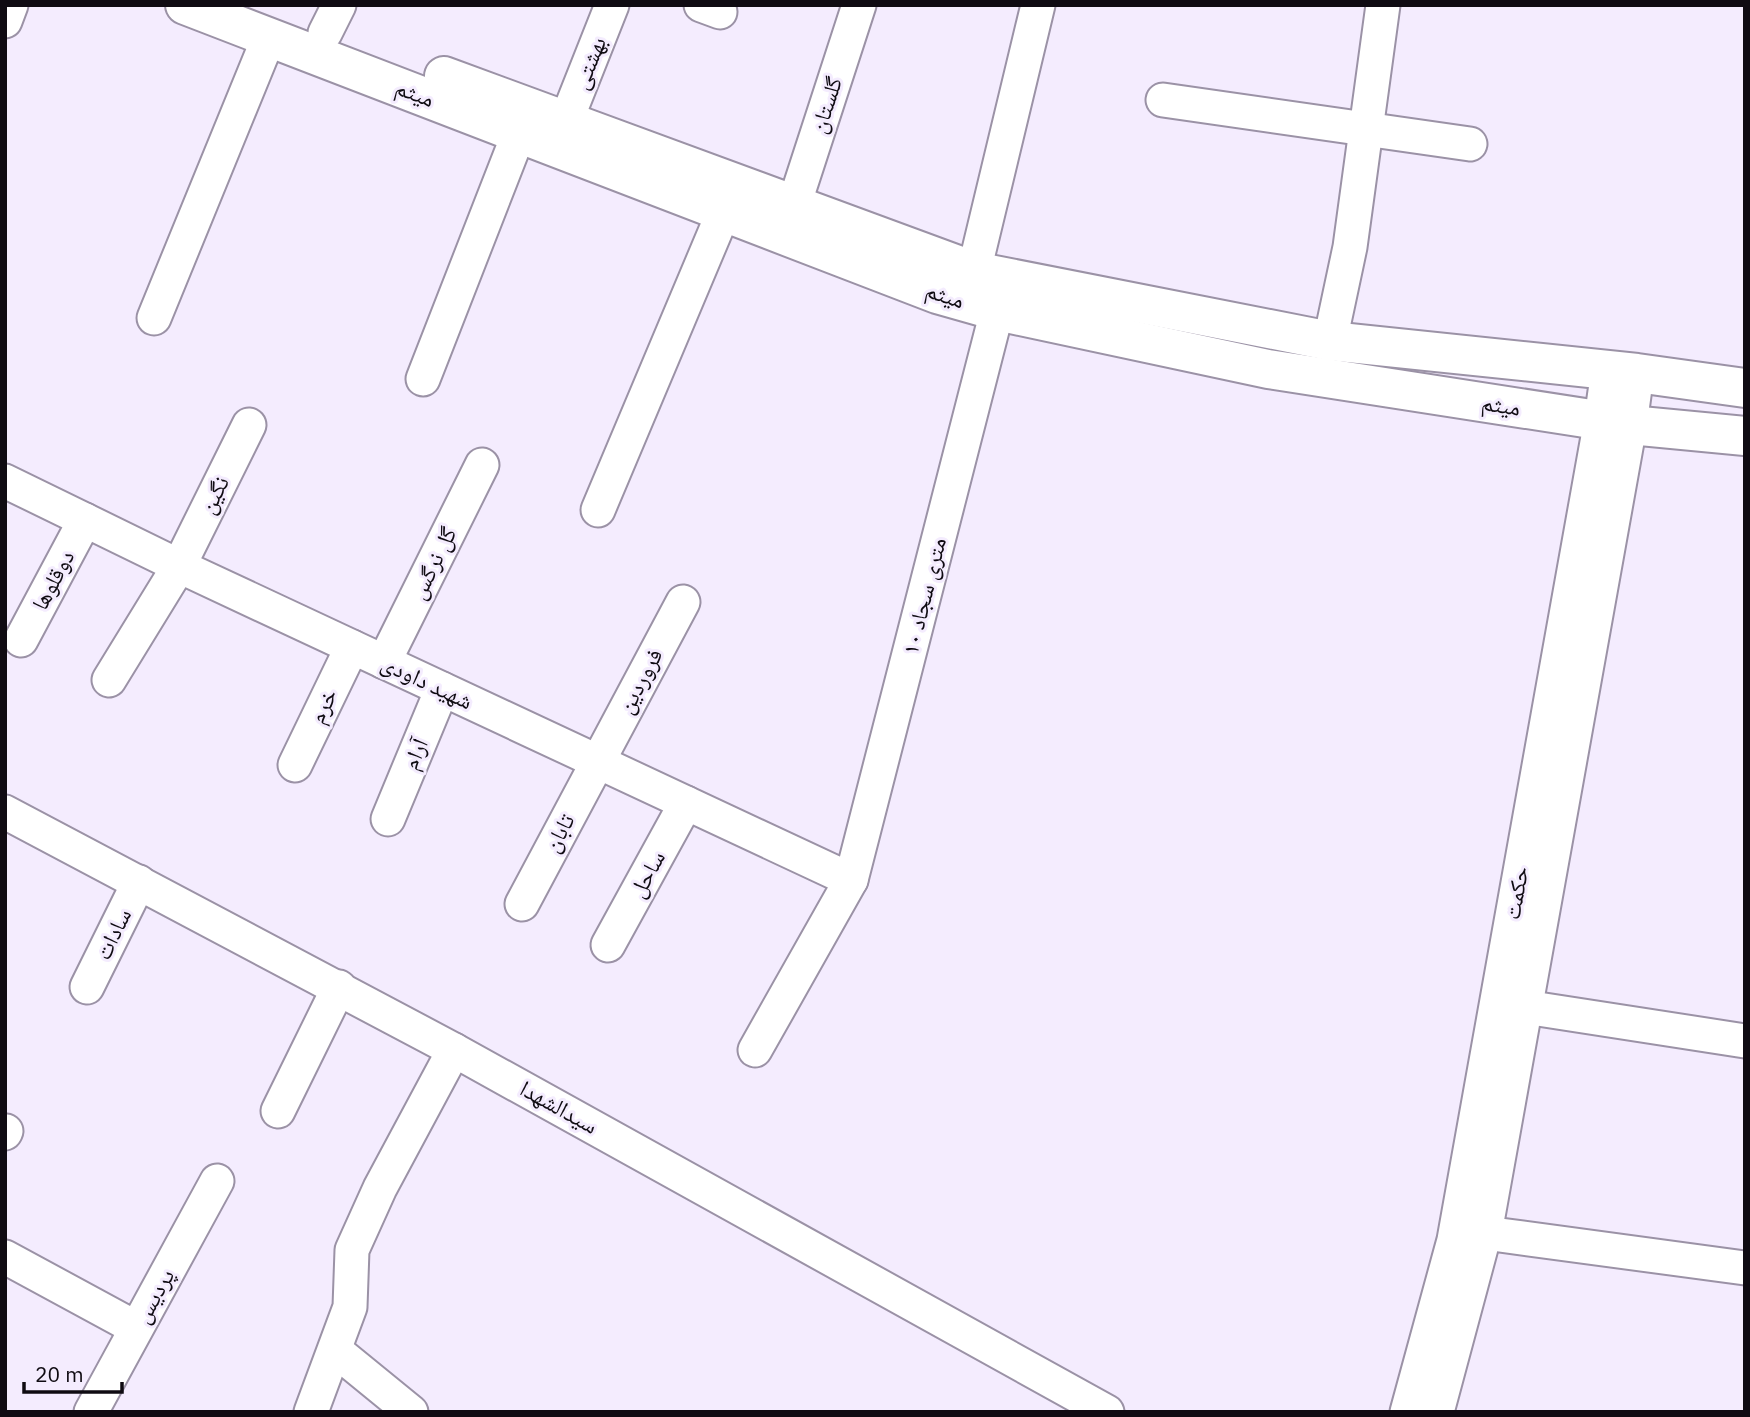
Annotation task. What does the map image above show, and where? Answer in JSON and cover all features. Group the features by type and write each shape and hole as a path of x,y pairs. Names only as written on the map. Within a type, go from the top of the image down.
{"main road":[{"name":"میثم","path":"185,5 937,294 997,311 1268,369 1616,422 1745,436"},
{"name":"میثم","path":"245,5 332,19 566,121 974,271 1331,341 1623,372 1745,388"}],"street":[{"path":"5,21 11,5"},
{"name":"بهشتی","path":"566,121 611,5"},
{"name":"گلستان","path":"794,205 859,5"},
{"path":"974,271 1038,5"},
{"path":"1331,341 1350,247 1384,5"},
{"path":"154,318 269,37"},
{"path":"1163,100 1469,144"},
{"path":"423,379 519,133"},
{"path":"598,510 724,211"},
{"name":"۱۰ متری سجاد","path":"755,1050 851,880 997,311"},
{"name":"حکمت","path":"1437,1412 1485,1233 1525,1007 1623,372"},
{"name":"حکمت","path":"1407,1412 1454,1240 1616,422"},
{"name":"نگین","path":"109,680 179,566 249,425"},
{"name":"گل نرگس","path":"384,662 482,465"},
{"name":"شهید داودی","path":"5,481 179,566 851,880"},
{"name":"دوقلوها","path":"22,639 85,520"},
{"name":"فروردین","path":"597,761 682,602"},
{"name":"خرم","path":"295,765 352,647"},
{"name":"آرام","path":"388,819 442,689"},
{"name":"تابان","path":"522,904 597,761"},
{"name":"ساحل","path":"608,945 686,803"},
{"name":"سیدالشهدا","path":"5,812 454,1049 1107,1412"},
{"name":"سادات","path":"87,987 139,882"},
{"path":"278,1111 339,987"},
{"path":"1525,1007 1745,1041"},
{"path":"311,1412 350,1307 352,1250 380,1188 454,1049"},
{"name":"پردیس","path":"91,1412 217,1181"},
{"path":"1485,1233 1745,1268"},
{"path":"5,1257 136,1328"},
{"path":"335,1350 411,1412"}]}
